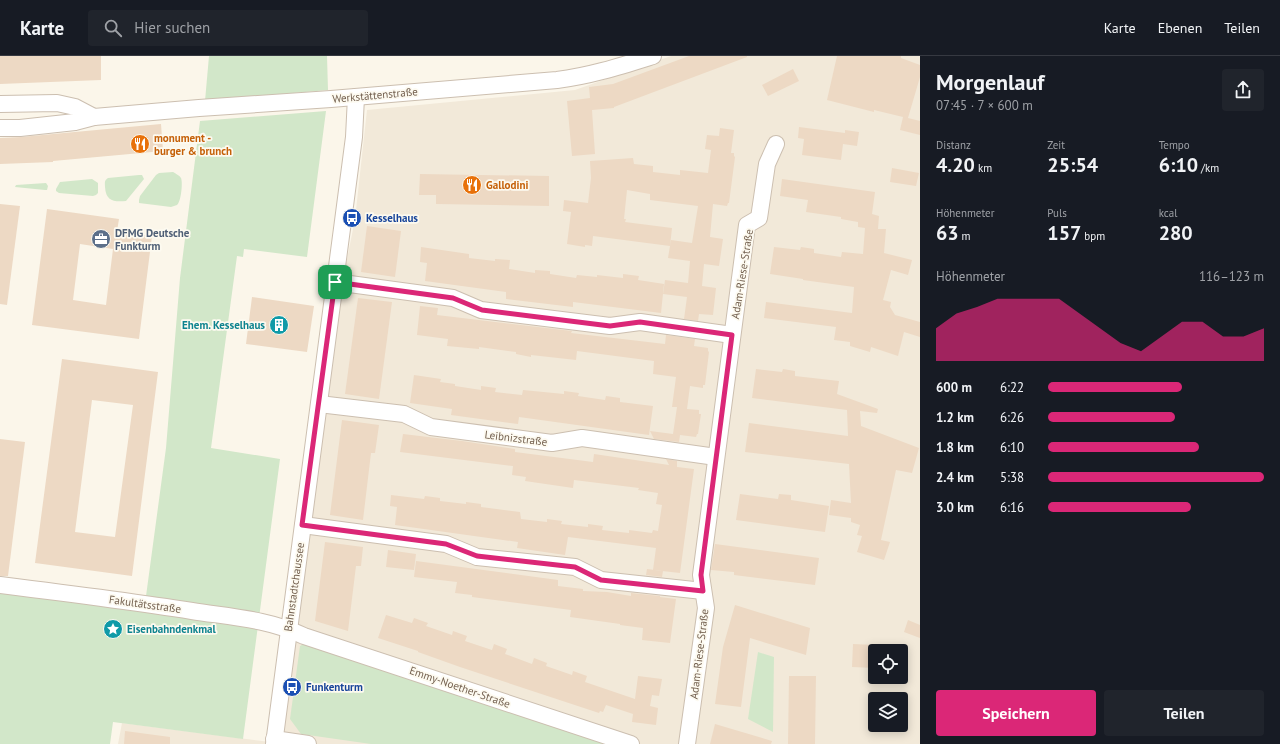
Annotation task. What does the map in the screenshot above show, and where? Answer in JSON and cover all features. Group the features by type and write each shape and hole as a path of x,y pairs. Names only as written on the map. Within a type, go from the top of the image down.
{"street":[{"name":"Werkstättenstraße","path":"0,128 20,128 75,122 94,117 356,97 582,77 653,56"},
{"name":"Bahnstadtchaussee","path":"274,741 354,137 356,97"},
{"path":"0,104 57,104 75,107 94,117"},
{"name":"Adam-Riese-Straße","path":"687,744 706,608 701,575 747,225 759,218 766,164 776,144"},
{"path":"335,282 453,298 482,310 489,311 610,326 640,322 732,335"},
{"name":"Leibnizstraße","path":"319,404 404,414 431,427 552,443 582,438 716,457"},
{"path":"302,525 446,544 477,556 575,567 601,580 703,591"},
{"name":"Fakultätsstraße","path":"0,585 136,602 263,621 289,628"},
{"name":"Emmy-Noether-Straße","path":"289,628 304,636 631,744"},
{"path":"274,741 308,744"}],"shaded area":[{"path":"671,56 920,56 920,744 118,744 122,723 270,742 326,365 355,219 367,110 575,90"}],"green space":[{"path":"209,56 327,56 328,90 205,101"},
{"path":"326,111 307,257 244,249 243,257 237,256 211,448 280,459 243,739 113,722 110,744 0,744 0,592 144,611 166,448 180,278 200,121"},
{"path":"173,172 182,180 181,196 177,205 171,207 139,203 140,196 156,175 159,173"},
{"path":"142,175 144,179 126,201 114,201 107,195 105,181 108,178"},
{"path":"92,179 98,183 98,193 93,196 59,193 56,191 60,182"},
{"path":"46,183 48,186 47,190 15,187 16,185"},
{"path":"306,643 610,744 371,744 301,734 290,719 300,646"},
{"path":"758,652 774,657 773,732 748,719"}],"building":[{"path":"0,56 101,56 101,80 0,84"},
{"path":"689,56 747,57 614,108 592,110 595,154 572,156 567,101 590,98 589,87 613,84"},
{"path":"837,56 901,56 901,58 920,65 920,77 908,118 920,121 920,135 900,130 903,117 874,110 874,112 827,100"},
{"path":"793,69 799,81 768,96 762,85"},
{"path":"161,124 163,151 53,162 0,164 0,138"},
{"path":"799,127 845,133 845,130 859,132 857,146 843,144 841,160 802,155 804,139 798,138"},
{"path":"720,128 734,130 731,153 734,153 735,157 729,203 727,206 713,204 710,237 723,239 719,266 704,264 702,286 716,288 713,315 699,314 698,321 684,319 687,297 663,294 665,280 688,283 690,261 668,258 670,246 593,236 592,246 585,245 585,247 567,244 571,212 563,211 564,200 588,203 591,178 590,161 633,158 634,164 653,166 653,172 680,175 680,170 708,173 711,150 705,149 707,135 719,136","holes":["627,190 650,194 650,200 698,206 692,243 671,240 670,246 672,228 625,222"]},
{"path":"892,168 919,173 916,186 890,182"},
{"path":"420,174 549,176 549,206 436,204 436,195 419,195"},
{"path":"782,179 875,192 872,214 879,216 878,229 886,229 884,253 912,260 908,275 891,270 883,300 891,302 890,307 895,315 920,322 920,337 904,332 898,356 871,347 870,352 850,346 850,342 834,340 836,327 764,318 766,302 852,313 854,287 770,274 774,247 800,250 801,247 814,249 814,253 841,257 842,252 863,254 865,228 858,227 858,222 841,219 841,217 806,212 808,200 780,196"},
{"path":"0,204 20,206 7,305 0,304"},
{"path":"47,209 119,219 117,231 152,236 139,339 32,325","holes":["80,244 113,249 106,305 73,300"]},
{"path":"367,226 401,231 395,277 361,272"},
{"path":"421,247 469,254 469,258 495,261 495,259 510,260 509,269 535,273 535,270 550,271 550,274 576,278 577,275 597,277 597,275 623,278 623,274 639,276 638,280 664,284 661,313 573,302 573,307 506,299 506,292 425,281 427,263 420,262"},
{"name":"Ehem. Kesselhaus","path":"252,297 314,306 307,352 246,344"},
{"path":"358,298 392,302 379,399 345,394"},
{"path":"420,306 438,308 437,315 572,331 571,333 665,344 666,335 695,339 694,346 708,348 709,352 705,385 703,385 703,388 690,386 687,409 699,410 699,414 701,414 698,434 696,437 680,435 679,442 654,439 650,431 673,434 677,407 672,407 676,377 653,374 654,361 577,351 576,360 531,355 531,357 516,354 516,352 479,347 479,349 447,346 448,339 417,335"},
{"path":"62,359 158,372 132,576 35,563","holes":["92,400 133,405 115,537 75,532"]},
{"path":"756,369 782,372 783,369 795,371 795,376 839,381 837,394 878,409 877,413 860,411 861,426 919,448 912,473 896,470 881,540 890,542 884,560 857,552 862,536 857,535 860,525 851,522 851,518 829,515 831,500 851,503 849,464 745,452 749,423 848,436 847,410 752,398"},
{"path":"414,375 441,379 440,382 455,384 455,386 481,390 481,386 496,388 495,392 522,395 523,390 564,394 564,391 579,393 578,396 605,400 606,396 620,398 620,402 653,406 649,435 519,417 518,424 451,415 452,409 410,403"},
{"path":"342,420 379,425 375,453 371,453 363,520 330,515"},
{"path":"403,434 462,441 515,449 515,452 593,462 594,454 669,465 666,459 677,461 677,467 694,469 680,573 653,570 656,548 568,537 565,555 517,548 518,542 395,525 397,507 390,506 391,495 424,499 425,496 440,498 440,501 481,504 481,507 520,512 521,519 547,522 547,519 562,521 561,524 588,527 588,524 603,526 602,530 629,533 629,530 652,533 653,530 658,531 662,505 656,504 658,493 638,490 639,488 574,480 573,488 525,481 526,477 512,475 513,466 400,452"},
{"path":"0,439 25,442 8,576 0,576"},
{"path":"740,494 778,499 779,494 791,495 791,500 829,506 825,532 736,520"},
{"path":"325,542 363,547 361,566 356,566 348,631 315,621"},
{"path":"715,544 819,558 815,585 734,575 734,572 711,570"},
{"path":"388,550 416,554 414,570 386,567"},
{"path":"416,561 558,580 558,586 583,589 583,591 607,592 631,596 631,593 676,599 670,643 642,640 643,628 570,617 571,610 472,597 472,595 455,593 457,582 414,577"},
{"path":"647,569 663,571 662,577 646,575"},
{"path":"735,605 810,628 806,655 750,638 741,707 715,704 723,647"},
{"path":"386,615 412,623 414,618 428,623 426,626 452,635 453,631 467,636 465,641 492,650 494,644 507,649 505,654 532,664 534,658 547,663 546,666 572,675 573,671 587,676 585,682 635,699 638,676 662,679 659,696 652,695 650,706 658,708 656,725 632,722 633,714 606,705 603,712 600,711 599,713 378,638"},
{"path":"908,620 920,625 920,638 904,632"},
{"path":"853,644 868,645 868,668 852,667"},
{"path":"789,676 816,676 815,744 788,744"},
{"path":"715,724 772,741 771,744 710,744"},
{"path":"125,731 170,737 170,744 124,744"}],"place":[{"name":"monument - burger & brunch","path":"140,144"},
{"name":"Gallodini","path":"472,185"},
{"name":"Kesselhaus","path":"352,218"},
{"name":"DFMG Deutsche Funkturm","path":"101,239"},
{"name":"Ehem. Kesselhaus","path":"279,325"},
{"name":"Eisenbahndenkmal","path":"113,629"},
{"name":"Funkenturm","path":"292,687"}],"route":[{"path":"335,282 453,298 482,310 610,326 640,322 732,335 701,575 703,591 601,580 575,567 477,556 446,544 302,525 335,282"}]}
